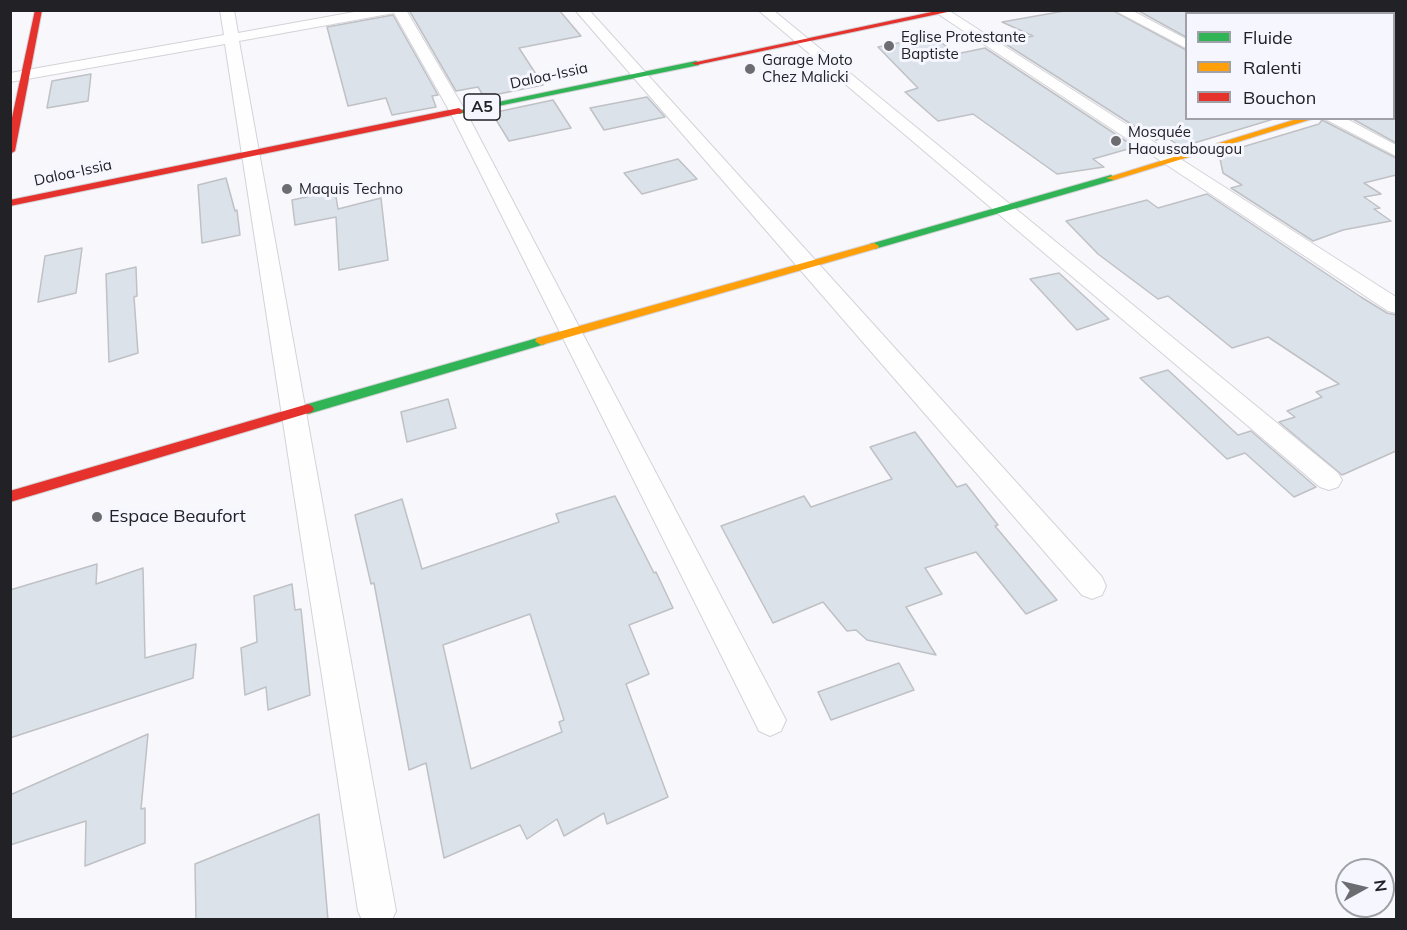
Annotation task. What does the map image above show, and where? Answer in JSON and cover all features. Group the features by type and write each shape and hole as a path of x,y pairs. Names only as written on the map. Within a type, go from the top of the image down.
{"street":[{"path":"10,151 18,76 39,10"},
{"path":"227,10 377,911"},
{"path":"18,76 391,10"},
{"path":"399,10 458,112 770,720"},
{"path":"581,10 1092,586"},
{"path":"764,10 1329,480"},
{"path":"1120,10 1185,43"},
{"path":"945,11 1396,306"},
{"name":"Daloa-Issia","path":"10,203 945,11"},
{"path":"10,497 571,332 1174,160 1304,120"},
{"path":"1335,120 1396,151"}],"building":[{"path":"409,10 559,10 581,36 519,48 543,85 484,97 478,87 456,91"},
{"path":"1070,10 1112,10 1185,49 1185,120 1270,120 1181,147 1166,137 1156,140 1004,43 1033,36 1002,22"},
{"path":"1137,10 1186,10 1185,36"},
{"path":"393,15 438,95 432,96 436,107 392,115 386,98 348,106 327,27"},
{"path":"933,36 956,54 985,48 1135,147 1093,159 1104,167 1057,174 973,114 938,121 905,92 918,88 878,47"},
{"path":"91,74 88,101 47,108 52,81"},
{"path":"647,97 665,117 604,130 590,108"},
{"path":"553,100 571,128 509,141 492,113"},
{"path":"1396,118 1396,143 1355,120 1395,120"},
{"path":"1322,120 1396,158 1396,175 1364,183 1381,194 1364,197 1380,208 1374,209 1391,221 1343,230 1313,241 1231,188 1242,185 1223,173 1219,154 1319,124"},
{"path":"678,159 697,179 642,194 624,173"},
{"path":"226,178 235,211 237,210 240,235 202,243 198,185"},
{"path":"335,191 338,209 381,198 388,260 339,270 336,217 295,225 292,200"},
{"path":"1207,194 1361,297 1387,313 1396,315 1396,451 1342,475 1279,422 1295,417 1287,411 1322,397 1316,392 1339,384 1268,337 1232,348 1168,296 1158,299 1098,254 1066,221 1147,200 1158,208"},
{"path":"82,248 76,293 38,302 45,256"},
{"path":"136,267 137,296 134,297 138,353 109,362 106,274"},
{"path":"1059,273 1109,319 1077,330 1030,279"},
{"path":"1168,370 1238,435 1251,431 1316,487 1294,497 1245,453 1227,459 1140,378"},
{"path":"448,399 456,428 407,442 401,412"},
{"path":"915,432 957,487 966,484 998,525 995,526 1057,600 1026,614 976,552 925,568 942,594 906,607 936,655 867,640 856,630 847,631 823,602 773,623 721,526 804,496 811,507 892,479 870,447"},
{"path":"615,496 673,608 629,625 649,674 626,684 668,797 607,824 604,813 564,836 557,819 527,839 520,825 444,858 426,763 409,770 374,583 371,584 355,515 402,499 422,569 559,522 556,514","holes":["530,614 564,720 559,722 562,732 471,769 443,645"]},
{"path":"97,564 96,584 143,568 145,658 196,644 193,678 10,738 10,590"},
{"path":"292,584 295,610 301,609 310,695 268,710 266,687 245,695 241,648 257,642 254,596"},
{"path":"899,663 914,690 831,720 818,692"},
{"path":"148,734 141,809 145,808 145,843 85,866 86,821 10,845 10,795"},
{"path":"319,814 328,920 196,920 195,864"}],"traffic: fast":[{"path":"459,111 696,63"},
{"path":"874,246 1111,178"},
{"path":"308,409 541,341"}],"traffic: slow":[{"path":"1111,178 1304,120"},
{"path":"541,341 874,246"}],"traffic: jam":[{"path":"10,151 39,10"},
{"path":"696,63 954,10"},
{"path":"10,203 459,111"},
{"path":"10,497 308,409"}],"place":[{"name":"Eglise Protestante Baptiste","path":"889,46"},
{"name":"Garage Moto Chez Malicki","path":"750,69"},
{"name":"Mosquée Haoussabougou","path":"1116,141"},
{"name":"Maquis Techno","path":"287,189"},
{"name":"Espace Beaufort","path":"97,517"}]}
